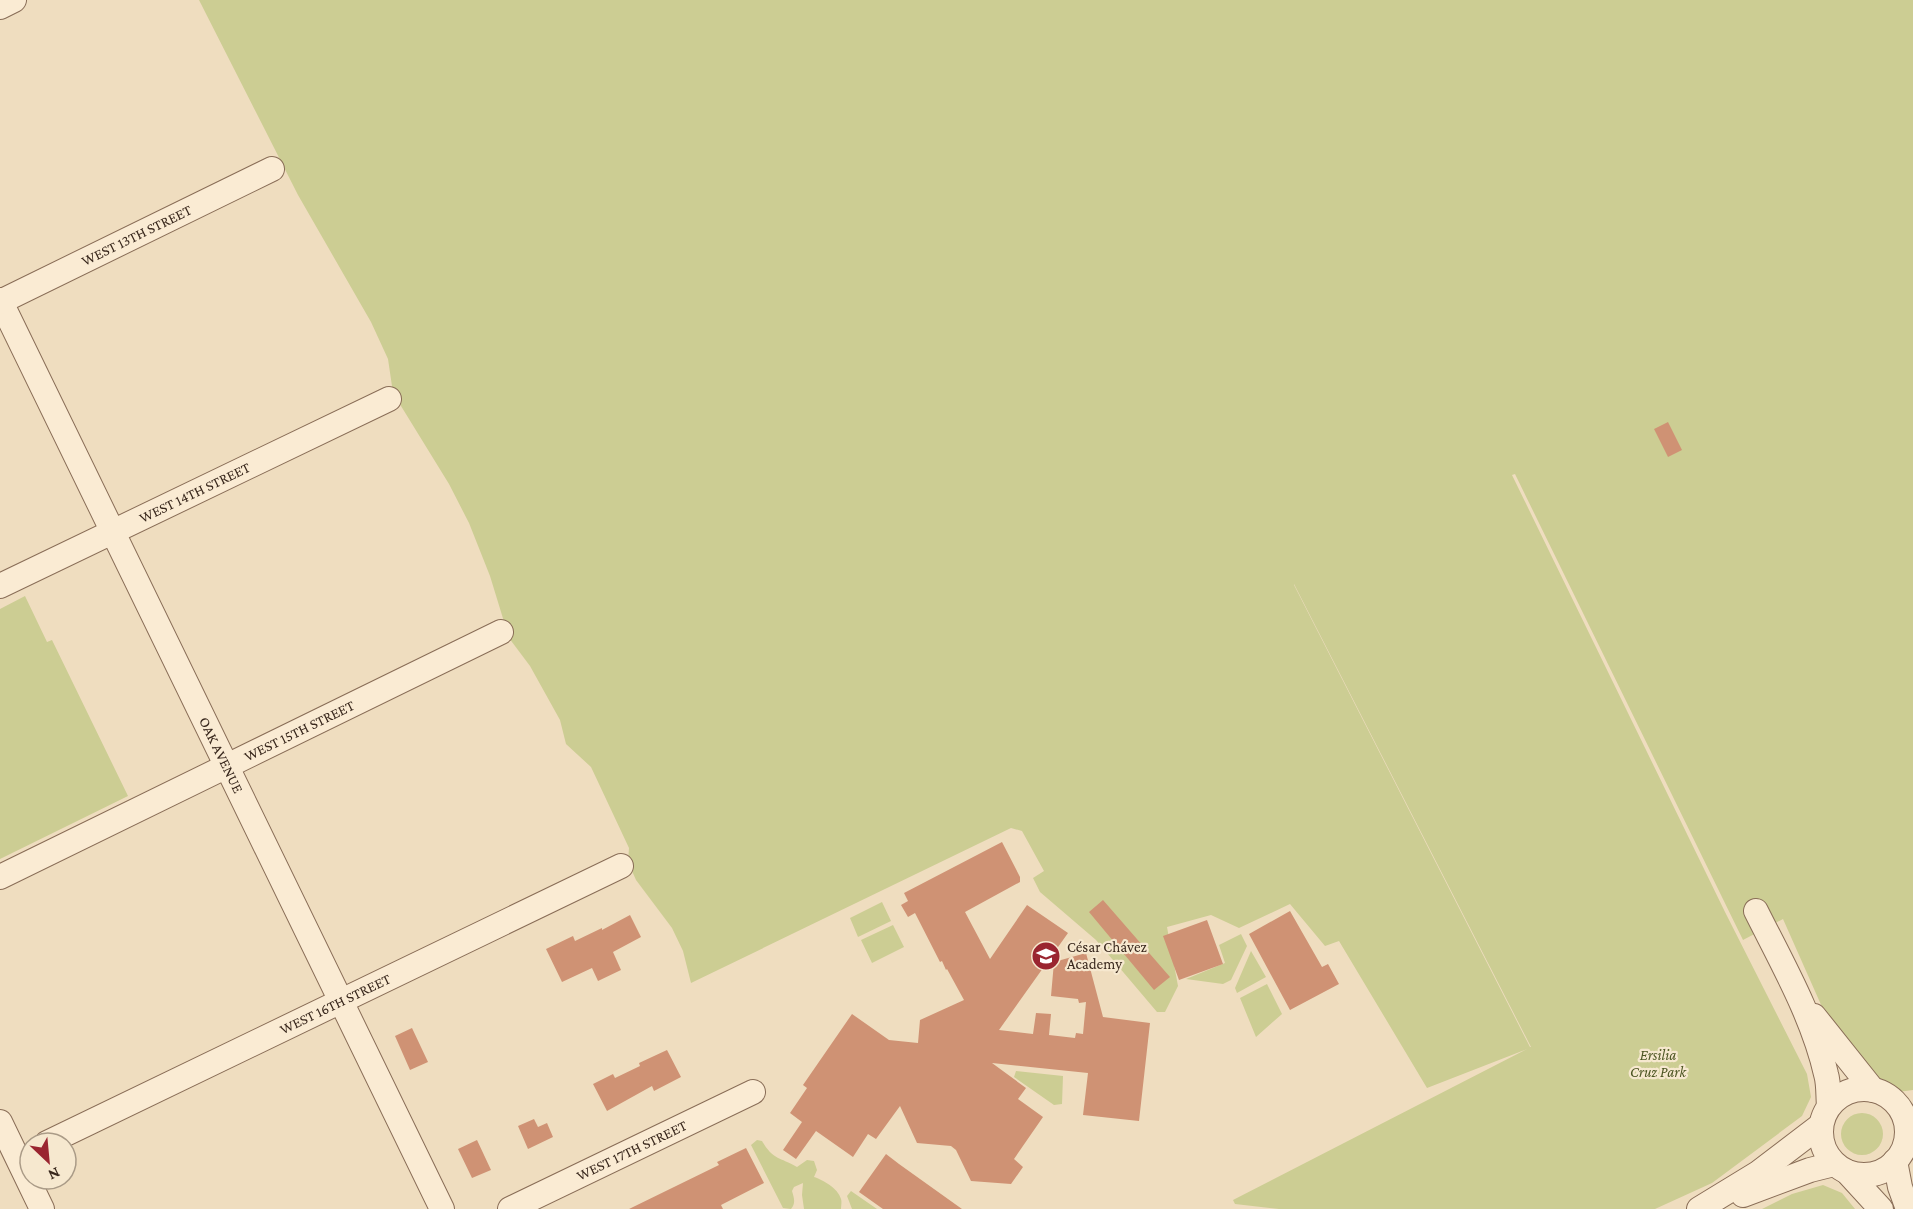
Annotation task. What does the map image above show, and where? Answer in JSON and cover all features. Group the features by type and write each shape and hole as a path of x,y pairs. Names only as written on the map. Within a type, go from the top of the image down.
{"street":[{"path":"0,7 14,0"},
{"name":"WEST 13TH STREET","path":"0,301 272,169"},
{"name":"OAK AVENUE","path":"0,301 442,1209"},
{"name":"WEST 14TH STREET","path":"0,586 388,399"},
{"name":"WEST 15TH STREET","path":"0,877 501,632"},
{"name":"WEST 16TH STREET","path":"72,1131 621,866"},
{"path":"1756,911 1794,987 1815,1038 1827,1076 1825,1116 1821,1137 1825,1151 1881,1209"},
{"path":"1794,987 1822,1028 1893,1095 1905,1119 1907,1134 1900,1187 1908,1209"},
{"path":"1699,1209 1758,1173 1825,1116 1835,1100 1849,1092 1861,1089 1893,1095"},
{"name":"WEST 17TH STREET","path":"510,1209 753,1092"},
{"path":"0,1122 42,1209"},
{"path":"1704,1209 1810,1170 1840,1168 1858,1175 1873,1174 1886,1169 1905,1147"}],"green space":[{"name":"Ersilia Cruz Park","path":"199,0 1913,0 1913,1090 1898,1092 1877,1082 1826,1016 1783,919 1743,940 1515,474 1512,475 1725,912 1807,1074 1811,1097 1802,1116 1712,1183 1655,1209 1279,1209 1235,1204 1233,1200 1527,1049 1427,1088 1339,941 1325,946 1290,904 1239,928 1211,915 1167,927 1178,986 1165,1012 1157,1012 1096,940 1040,892 1033,878 1044,871 1022,831 1011,828 691,983 683,951 672,928 636,880 628,862 629,848 591,767 566,744 560,720 530,666 509,638 490,576 469,523 449,484 393,393 388,359 371,322 298,195","holes":["1294,584 1531,1047 1530,1047"]},
{"path":"25,596 47,642 52,640 128,796 0,859 0,609"},
{"path":"882,902 891,921 858,937 850,918"},
{"path":"893,925 904,947 872,963 861,940"},
{"path":"1241,934 1247,946 1231,980 1223,984 1186,979 1225,963 1219,945"},
{"path":"1251,951 1266,977 1237,993 1235,988"},
{"path":"1267,984 1282,1014 1256,1037 1240,998"},
{"path":"1016,1071 1063,1076 1062,1104 1054,1105 1014,1077"},
{"path":"1862,1113 1877,1119 1883,1134 1877,1149 1862,1155 1847,1149 1841,1134 1847,1119"},
{"path":"757,1140 762,1141 773,1155 797,1167 807,1160 814,1161 817,1170 814,1177 826,1182 837,1191 841,1200 841,1209 804,1209 803,1183 794,1187 792,1191 793,1207 783,1208 751,1145"},
{"path":"1823,1185 1842,1193 1855,1209 1762,1209 1792,1194"},
{"path":"851,1191 877,1209 852,1209 847,1196"}],"building":[{"path":"1668,422 1682,450 1668,457 1654,429"},
{"name":"César Chávez Academy","path":"1002,842 1020,877 1020,882 965,912 990,959 1027,905 1068,933 999,1030 1033,1034 1036,1013 1051,1014 1049,1035 1075,1038 1076,1033 1083,1034 1086,1002 1079,1003 1078,999 1051,996 1054,962 1086,953 1103,1017 1150,1023 1139,1121 1083,1115 1088,1073 992,1063 1026,1088 1018,1099 1043,1117 1014,1159 1023,1167 1011,1184 971,1181 956,1150 951,1146 917,1143 900,1106 876,1139 868,1134 853,1157 816,1131 796,1159 783,1150 802,1122 790,1113 807,1088 803,1085 852,1014 889,1040 918,1043 920,1020 964,1000 942,961 940,962 915,913 908,917 901,905 908,901 904,893"},
{"path":"1103,900 1170,977 1154,990 1089,912"},
{"path":"1290,911 1322,967 1328,964 1339,984 1290,1010 1249,934"},
{"path":"630,915 641,937 613,952 621,970 598,981 592,968 562,982 546,949 573,936 575,941"},
{"path":"1207,920 1223,964 1179,980 1163,936"},
{"path":"412,1028 428,1062 410,1070 395,1036"},
{"path":"667,1050 681,1077 654,1091 652,1086 607,1111 593,1084 613,1074 615,1078 640,1066 639,1063"},
{"path":"534,1119 538,1127 547,1123 553,1137 528,1149 518,1126"},
{"path":"477,1140 491,1170 472,1178 458,1149"},
{"path":"746,1148 764,1183 721,1205 723,1209 629,1209 719,1165 717,1162"},
{"path":"886,1154 962,1209 883,1209 859,1192"}],"place":[{"name":"César Chávez Academy","path":"1046,956"}]}
